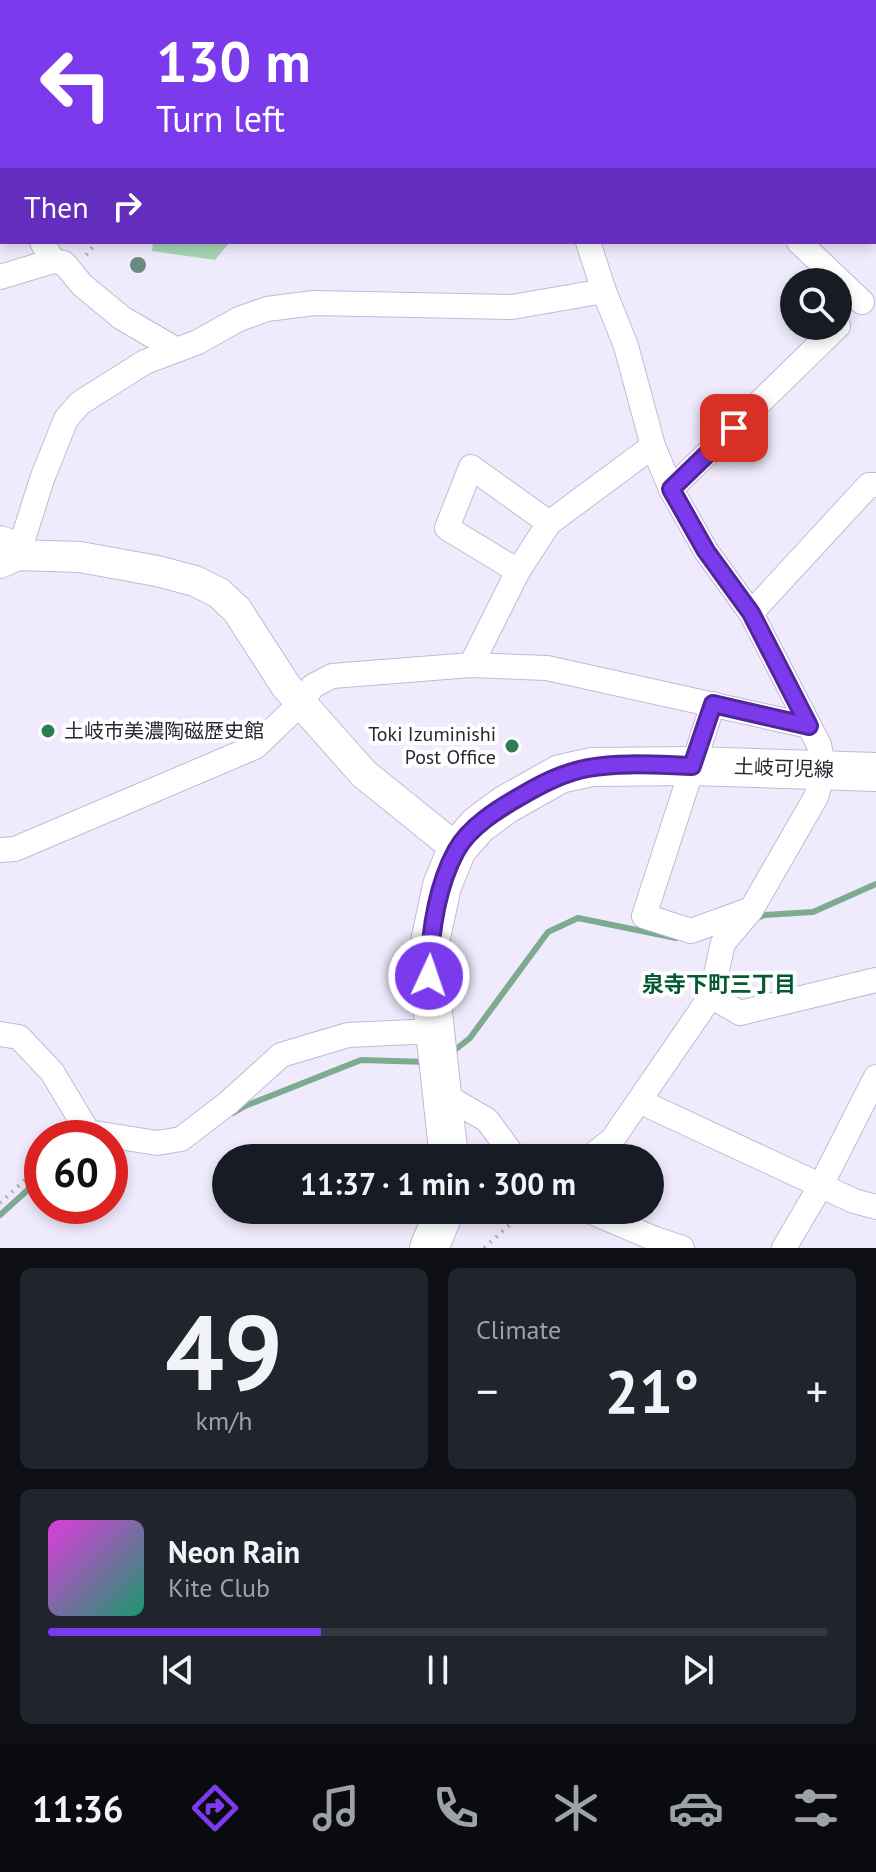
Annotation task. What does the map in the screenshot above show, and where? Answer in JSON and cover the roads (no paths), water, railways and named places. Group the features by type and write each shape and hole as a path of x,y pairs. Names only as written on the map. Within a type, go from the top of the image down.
{"main road":[{"name":"土岐可児線","path":"448,1144 429,976 430,942 442,886 457,849 478,825 505,805 560,774 592,767 692,766 876,772"},
{"path":"429,1248 439,1224"}],"street":[{"path":"801,244 869,299 852,314"},
{"path":"593,246 604,291 626,346 653,446 671,489 706,551 751,613 819,745 824,769 816,797 751,910 723,943 711,996 641,1102 607,1144"},
{"path":"0,277 47,252 64,263 82,285 122,318 177,350"},
{"path":"457,849 364,774 286,686 237,610 219,593 195,581 122,564 80,557 6,552 42,479 66,419 89,397 145,362 198,342 239,319 267,309 314,303 512,307 604,291"},
{"path":"671,489 824,340"},
{"path":"471,665 518,571 549,523 653,446"},
{"path":"518,571 447,528 471,467 549,523"},
{"path":"751,613 869,485 876,485"},
{"path":"0,850 15,849 255,747 302,702 313,686 332,676 471,665 547,668 809,726"},
{"path":"713,704 644,916 691,931 751,910"},
{"path":"711,996 740,1013 876,980"},
{"path":"0,1034 19,1037 52,1072 88,1132 157,1143 181,1139 228,1103 281,1055 348,1035 439,1061 505,1144"},
{"path":"784,1248 821,1185 876,1077"},
{"path":"641,1102 854,1201 876,1207"},
{"path":"620,1224 682,1248"}],"waterway":[{"path":"754,919 765,915 813,912 876,884"},
{"path":"451,1053 470,1038 548,932 578,918 676,938"},
{"path":"233,1113 361,1060 427,1062"},
{"path":"0,1215 24,1193"}],"place":[{"name":"土岐市美濃陶磁歴史館","path":"48,731"},
{"name":"Toki Izuminishi Post Office","path":"512,746"}],"district":[{"name":"泉寺下町三丁目","path":"719,984"}]}
